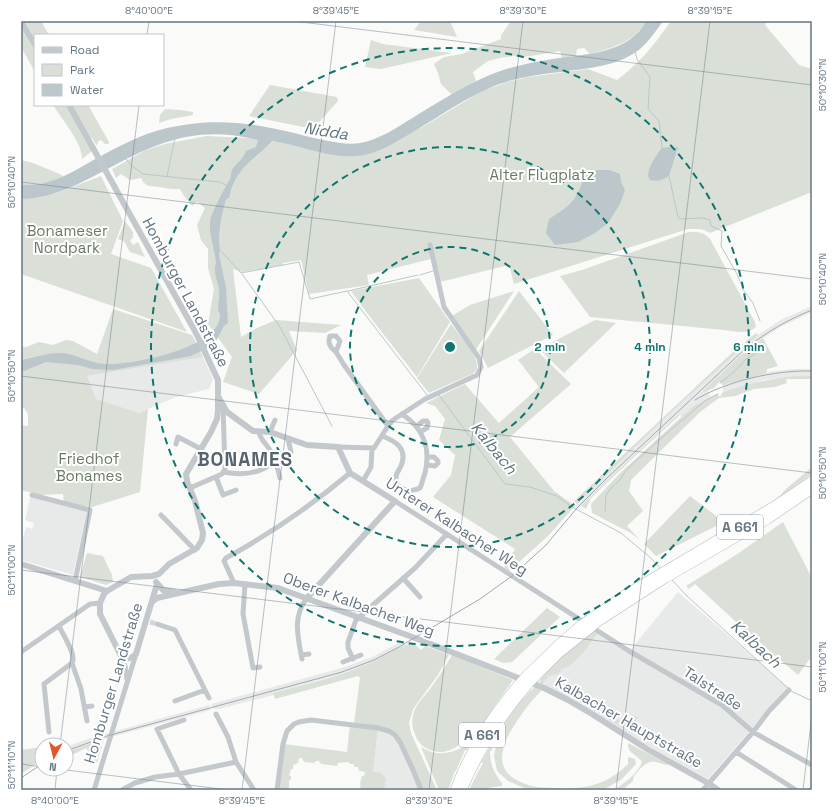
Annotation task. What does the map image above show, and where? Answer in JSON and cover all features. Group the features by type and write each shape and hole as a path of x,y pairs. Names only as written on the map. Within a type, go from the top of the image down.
{"highway":[{"name":"A 661","path":"455,790 468,760 496,713 526,681 558,654 584,627 812,481"},
{"name":"A 661","path":"671,570 768,519 812,490"},
{"name":"A 661","path":"462,790 491,733 526,681"}],"street":[{"path":"21,21 34,42"},
{"name":"Homburger Landstraße","path":"70,106 198,336 216,377 218,383 224,472"},
{"path":"128,682 127,672 121,656 102,618 100,603 107,590 131,577 152,576 159,574 169,564 195,550 202,540 203,533 186,474 211,432 220,412 227,412 253,431 270,432 307,445 372,448 376,447 388,426 402,414 429,397 472,379 477,375 481,367 481,363 476,353 444,307 430,245"},
{"path":"336,352 388,426"},
{"path":"382,436 394,441 401,449 402,461 396,478 397,484 401,488 410,491 420,488 428,457 425,442 417,426 402,414"},
{"path":"270,432 274,420"},
{"path":"417,426 423,421 427,421 427,428 420,432"},
{"path":"259,432 260,437 269,448 276,462 280,478"},
{"path":"176,444 178,437 201,449"},
{"path":"190,488 224,472 251,474 276,462 292,452 288,439"},
{"path":"234,583 224,561 226,558 251,544 316,501 350,473 338,447"},
{"path":"363,481 371,467 372,448"},
{"path":"427,464 435,466 438,463 434,457 428,457"},
{"name":"Unterer Kalbacher Weg","path":"350,473 599,632"},
{"path":"216,477 223,495 236,490"},
{"path":"32,495 90,510 75,580"},
{"path":"309,654 302,657 297,623 304,602 395,501"},
{"path":"160,515 195,550"},
{"path":"353,659 348,648 348,642 356,620 404,578 447,534"},
{"path":"21,564 107,590"},
{"path":"152,576 157,584"},
{"path":"404,578 420,597"},
{"name":"Oberer Kalbacher Weg","path":"152,602 157,598 178,592 219,584 234,583 278,588 359,617 526,681"},
{"name":"Homburger Landstraße","path":"94,790 136,654 148,621 157,584"},
{"name":"Oberer Kalbacher Weg","path":"157,584 163,590 178,592"},
{"path":"245,584 243,614 252,668 260,667"},
{"path":"21,652 90,604 100,603"},
{"path":"157,624 175,630 209,698"},
{"path":"59,626 74,656 72,663 81,689 87,721"},
{"name":"Talstraße","path":"599,632 722,705 753,732 812,765"},
{"path":"121,656 129,658 136,654"},
{"path":"343,662 361,655"},
{"path":"49,732 44,684 72,663"},
{"name":"Kalbacher Hauptstraße","path":"526,681 568,700 647,749 718,790"},
{"path":"175,701 205,690"},
{"path":"703,790 789,690"},
{"path":"85,707 92,706"},
{"path":"216,714 228,737 236,762 254,790"},
{"path":"184,720 157,729 180,774 191,790"},
{"path":"277,790 285,735 294,724 305,720 311,720 378,728 389,731 395,735 400,742 416,776 420,790"},
{"path":"42,727 48,726"},
{"path":"736,752 796,790"},
{"path":"122,790 135,783 155,777 180,774 236,762"}],"shaded area":[{"path":"812,306 812,312 782,326 756,343 719,376 704,392 708,390 710,397 695,405 682,417 679,414 578,509 574,507 664,419 750,340 782,319"},
{"path":"203,357 213,379 209,389 176,397 139,413 95,399 87,376"},
{"path":"792,369 812,369 812,376 793,376 764,380 723,392 723,385 767,372"},
{"path":"30,497 87,511 73,575 21,560 21,545 26,527 32,529 34,523 25,520"},
{"path":"678,592 788,687 708,779 541,687 564,655 598,629 631,649"},
{"path":"402,641 406,645 361,667 338,675 273,693 274,695 219,709 213,709 211,704 345,667 374,656"},
{"path":"209,705 211,710 93,742 74,749 74,744 90,738"},
{"path":"378,728 395,735 421,790 384,790 386,779 373,772"}],"green space":[{"path":"25,21 41,21 48,34 34,34 34,37"},
{"path":"421,21 450,21 457,37 414,30"},
{"path":"511,21 646,21 636,34 629,39 622,43 590,54 584,48 577,49 576,56 562,58 560,51 523,57 514,56 499,58 488,61 473,72 476,81 452,95 441,84 434,64 444,57 462,54 501,39 501,35"},
{"name":"Alter Flugplatz","path":"671,21 767,21 765,25 799,65 812,69 812,192 710,233 697,229 688,229 514,284 509,265 440,282 435,258 367,275 369,285 309,294 301,260 283,263 283,265 242,272 233,269 241,337 276,320 341,325 325,333 289,331 297,350 259,394 223,382 232,357 208,324 214,289 208,268 208,249 201,240 197,225 205,208 197,202 192,206 180,189 148,186 141,178 130,180 121,174 116,178 112,169 146,150 165,144 206,136 248,138 285,143 341,156 382,149 482,91 507,82 528,77 588,69 617,80 647,53"},
{"path":"21,26 34,49 34,70 21,47"},
{"path":"371,40 383,44 452,53 381,69 365,67"},
{"path":"270,85 337,97 338,101 313,129 249,116"},
{"path":"54,106 67,106 92,151 82,159 79,146 71,131"},
{"path":"73,106 89,106 109,142 108,144 105,144 101,140 98,141 97,146"},
{"path":"165,109 193,112 193,115 159,123 160,115"},
{"path":"21,160 33,163 62,175 63,177 47,183 21,185"},
{"name":"Bonameser Nordpark","path":"101,176 123,221 111,254 151,268 187,332 21,274 21,199 57,193"},
{"path":"125,221 133,232 133,238 130,240 133,245 138,242 145,257 130,252 124,241 118,239"},
{"path":"689,232 701,233 710,239 755,322 756,327 745,332 736,332 590,317 560,276 582,270"},
{"path":"419,278 450,322 417,377 351,291"},
{"path":"514,291 475,351 452,316 470,305"},
{"path":"519,291 553,335 488,368 479,351"},
{"name":"Friedhof Bonames","path":"113,309 192,335 203,357 87,376 96,399 139,413 148,409 140,492 89,508 88,506 64,502 63,494 40,495 21,490 21,425 28,426 28,414 24,408 21,410 21,347 26,347 39,342 53,345 66,340 73,341 97,354"},
{"path":"595,320 616,323 564,373 539,349"},
{"path":"451,324 474,354 477,369 472,374 429,393 417,378"},
{"path":"756,333 758,335 736,353 664,419 577,504 574,501 734,351"},
{"path":"763,338 778,366 767,369 767,372 764,374 723,385 719,382 714,388 704,392 703,391 740,356"},
{"path":"535,349 571,384 510,437 554,491 575,506 548,536 509,571 504,567 515,549 433,497 451,475 455,455 439,440 445,419 435,406 426,403 465,384 510,436 499,423 539,387 518,360"},
{"path":"793,376 812,376 812,379 786,379 787,383 775,387 754,389 735,396 719,398 700,412 631,480 629,491 643,511 627,526 639,539 629,532 592,513 591,504 619,474 695,405 717,394 720,397 723,392 766,380"},
{"path":"679,414 680,415 591,498 586,509 581,506 616,472"},
{"path":"812,467 812,474 778,498 786,489"},
{"path":"690,496 724,522 656,556 644,544"},
{"path":"783,522 812,578 812,656 798,675 735,621 695,584 689,589 686,586 736,555"},
{"path":"87,553 103,556 112,575 113,582 106,585 80,577"},
{"path":"547,608 560,617 512,662 503,663 494,659"},
{"path":"592,632 598,633 572,664 562,669 558,674 549,676 542,685 539,683 542,677 555,664"},
{"path":"413,643 421,650 425,646 449,655 438,675 413,709 409,723 411,733 437,790 421,790 395,735 378,728 373,772 381,773 386,779 384,790 361,790 361,780 365,772 359,771 358,767 354,767 354,764 350,764 348,762 338,763 337,766 321,764 319,761 315,761 315,763 304,762 302,758 299,758 298,763 293,765 293,769 291,769 289,776 291,776 291,779 289,781 289,790 277,790 283,744 347,752 350,724 354,724 360,678 358,676 275,699 273,693 341,674"},
{"path":"452,655 513,680 474,739 471,739 450,750 437,752 430,750 419,742 413,730 412,718 418,704 436,681"},
{"path":"535,687 542,690 519,718 503,748 503,764 506,771 512,777 520,782 534,787 584,787 603,782 620,771 628,764 628,757 635,759 636,764 622,779 603,790 529,790 508,781 497,771 494,756 497,742 493,739 518,704"},
{"path":"585,700 625,724 634,715 638,718 626,730 583,703"},
{"path":"104,739 97,763 86,748 74,754 74,749"},
{"path":"628,743 670,765 654,762 648,763 639,770 633,781 622,790 613,790 630,778 642,762 631,752 628,747"},
{"path":"491,745 492,751 490,751 490,756 492,764 502,783 502,786 469,790 483,763 481,762"},
{"path":"464,746 468,746 467,750 465,750 455,771 448,790 439,790 421,747 432,752 448,753"},
{"path":"34,748 34,765 21,774 21,750"}],"water":[{"path":"646,21 663,21 640,49 622,60 602,66 530,76 500,84 462,102 417,130 370,154 341,156 272,141 240,172 229,198 226,199 220,225 219,254 226,288 228,323 224,326 216,341 210,347 191,356 113,370 92,369 78,365 46,362 21,371 21,360 55,353 66,353 92,362 104,364 133,362 152,358 190,346 205,337 216,327 220,316 218,310 219,287 215,273 216,262 210,228 211,217 230,179 232,170 244,156 246,151 256,147 258,140 219,134 184,138 150,148 81,183 47,196 21,199 21,185 41,184 54,180 69,174 137,138 167,128 196,123 238,123 281,130 321,140 352,144 360,143 388,133 449,96 485,77 498,72 526,64 592,53 618,46 629,40 638,32"},
{"path":"678,147 669,176 660,180 650,180 648,176 655,158 662,148"},
{"path":"609,170 620,174 621,182 625,190 620,204 608,223 595,233 578,242 555,245 546,233 549,219 574,200 586,172"}],"waterway":[{"path":"635,51 637,59 650,77 648,109 659,121 662,148"},
{"path":"167,176 175,138"},
{"path":"126,159 132,166 143,174 219,182 226,185"},
{"path":"669,176 678,217 680,219 703,218 710,220 711,226 722,231 721,246 737,274 744,291 753,303 760,321"},
{"name":"Kalbach","path":"221,251 241,273 299,262 310,299 347,291 427,395"},
{"path":"420,275 433,271"},
{"path":"242,274 280,327 332,426"},
{"path":"348,291 418,275"},
{"path":"720,383 735,371 746,359 755,354 759,345"},
{"path":"605,511 606,495 620,480 626,470 706,400 718,394"},
{"name":"Kalbach","path":"430,399 439,395 505,484 530,487 557,496 572,507 621,533 652,559 660,568"},
{"name":"Kalbach","path":"671,579 688,597 789,689"},
{"name":"Kalbach","path":"791,691 812,701"}],"tunnel":[{"path":"150,622 157,624"}],"tram line":[{"path":"74,748 107,736 342,672 374,660 399,647 480,599 512,576 546,545 577,508 607,478 746,348 778,327 812,310"},
{"path":"695,400 721,387 751,378 782,372 812,371"},
{"path":"21,778 34,769"}],"district":[{"name":"BONAMES","path":"245,459"}],"water label":[{"name":"Nidda","path":"326,131"}]}
